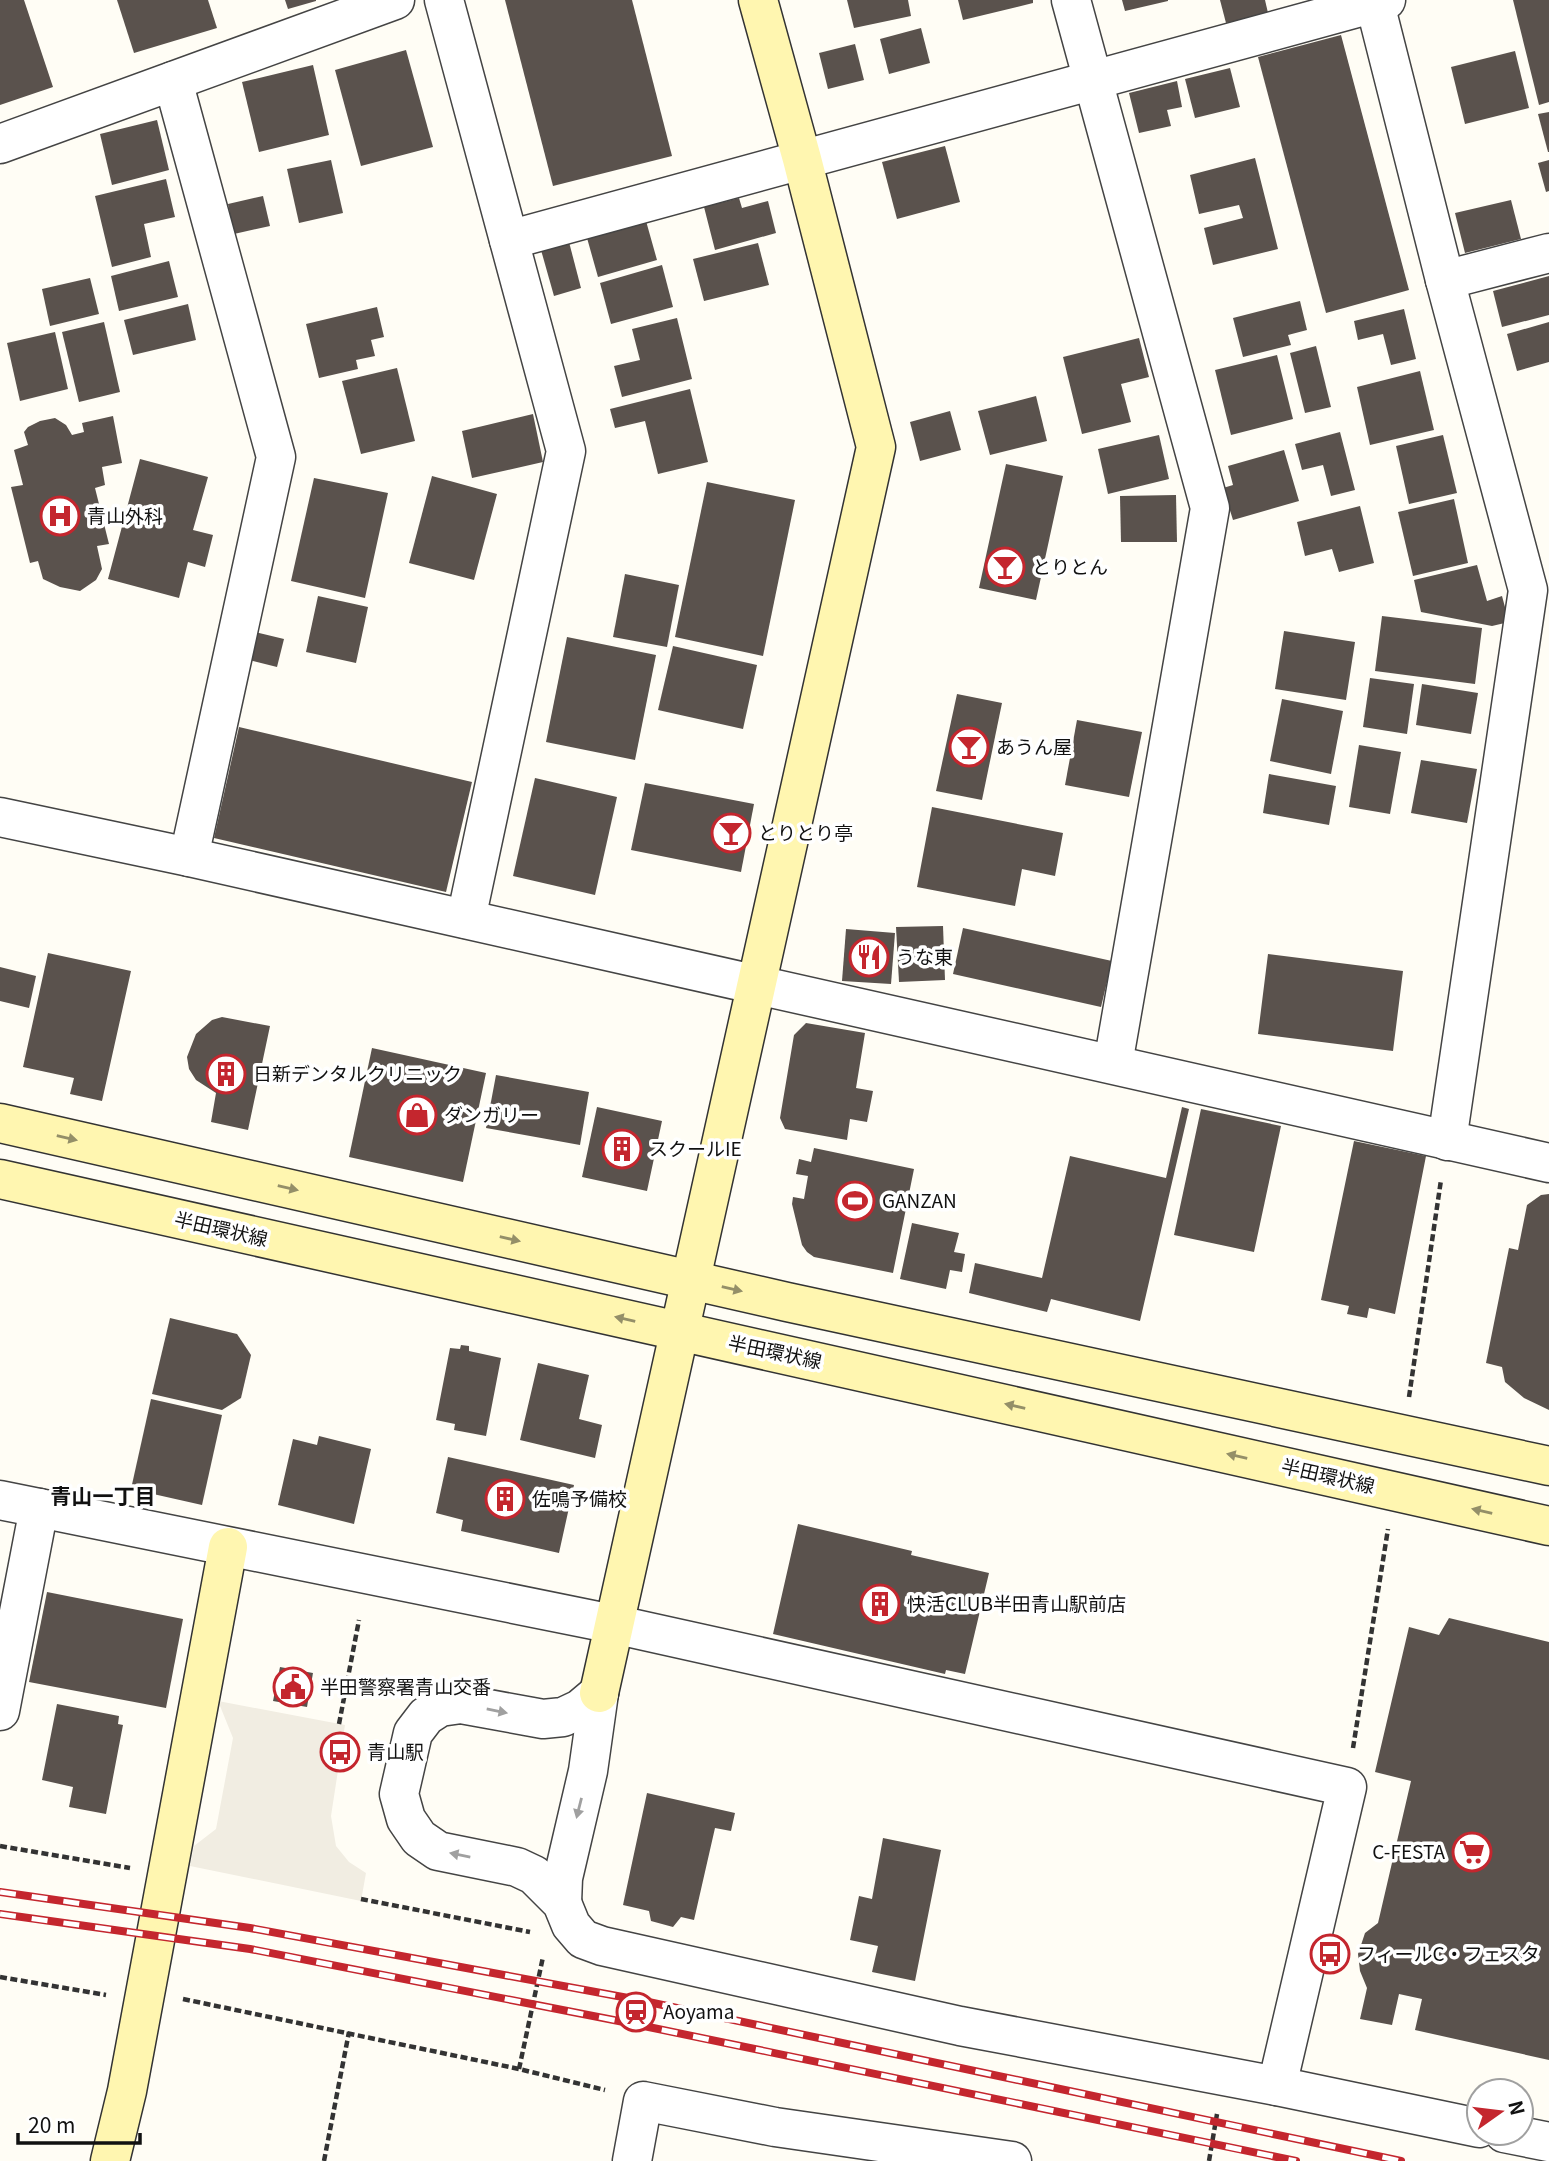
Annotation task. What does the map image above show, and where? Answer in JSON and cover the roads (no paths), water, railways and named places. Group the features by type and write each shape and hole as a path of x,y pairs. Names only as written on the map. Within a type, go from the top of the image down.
{"main road":[{"path":"599,1693 876,447 758,0"},
{"path":"0,1123 828,1311 1549,1466"},
{"name":"半田環状線","path":"0,1179 1549,1526"},
{"path":"110,2161 127,2091 228,1547"}],"street":[{"path":"0,144 396,0"},
{"path":"444,0 566,451 466,919"},
{"path":"1071,0 1210,508 1113,1064"},
{"path":"509,240 1378,1 1445,281 1528,590 1447,1141"},
{"path":"173,81 276,457 189,857"},
{"path":"1445,281 1549,253"},
{"path":"0,817 189,857 1549,1163"},
{"path":"0,1500 613,1624 1347,1787 1277,2086"},
{"path":"0,1711 39,1508"},
{"path":"599,1693 580,1709 563,1717 543,1719 461,1704 440,1707 426,1716 413,1733 399,1794 406,1819 419,1838 438,1851 517,1867 534,1875 562,1903 572,1925 583,1939 602,1946 960,2026 1277,2086 1465,2125"},
{"path":"562,1903 563,1878 588,1771 599,1693"},
{"path":"543,1719 563,1731 578,1746 588,1771"},
{"path":"517,1867 554,1859 570,1844"},
{"path":"632,2161 643,2101 775,2127 1012,2161"}],"railway":[{"path":"0,1892 250,1928 639,2000 1401,2161"},
{"path":"0,1914 250,1949 634,2024 1296,2161"}],"place":[{"name":"青山外科","path":"60,516"},
{"name":"とりとん","path":"1005,567"},
{"name":"あうん屋","path":"969,747"},
{"name":"とりとり亭","path":"731,833"},
{"name":"うな東","path":"869,957"},
{"name":"日新デンタルクリニック","path":"226,1074"},
{"name":"ダンガリー","path":"417,1115"},
{"name":"スクールIE","path":"622,1149"},
{"name":"GANZAN","path":"855,1201"},
{"name":"佐鳴予備校","path":"505,1499"},
{"name":"快活CLUB半田青山駅前店","path":"880,1604"},
{"name":"半田警察署青山交番","path":"293,1687"},
{"name":"青山駅","path":"340,1752"},
{"name":"C-FESTA","path":"1472,1852"},
{"name":"フィールC・フェスタ","path":"1330,1954"},
{"name":"Aoyama","path":"636,2012"}],"district":[{"name":"青山一丁目","path":"103,1497"}]}
